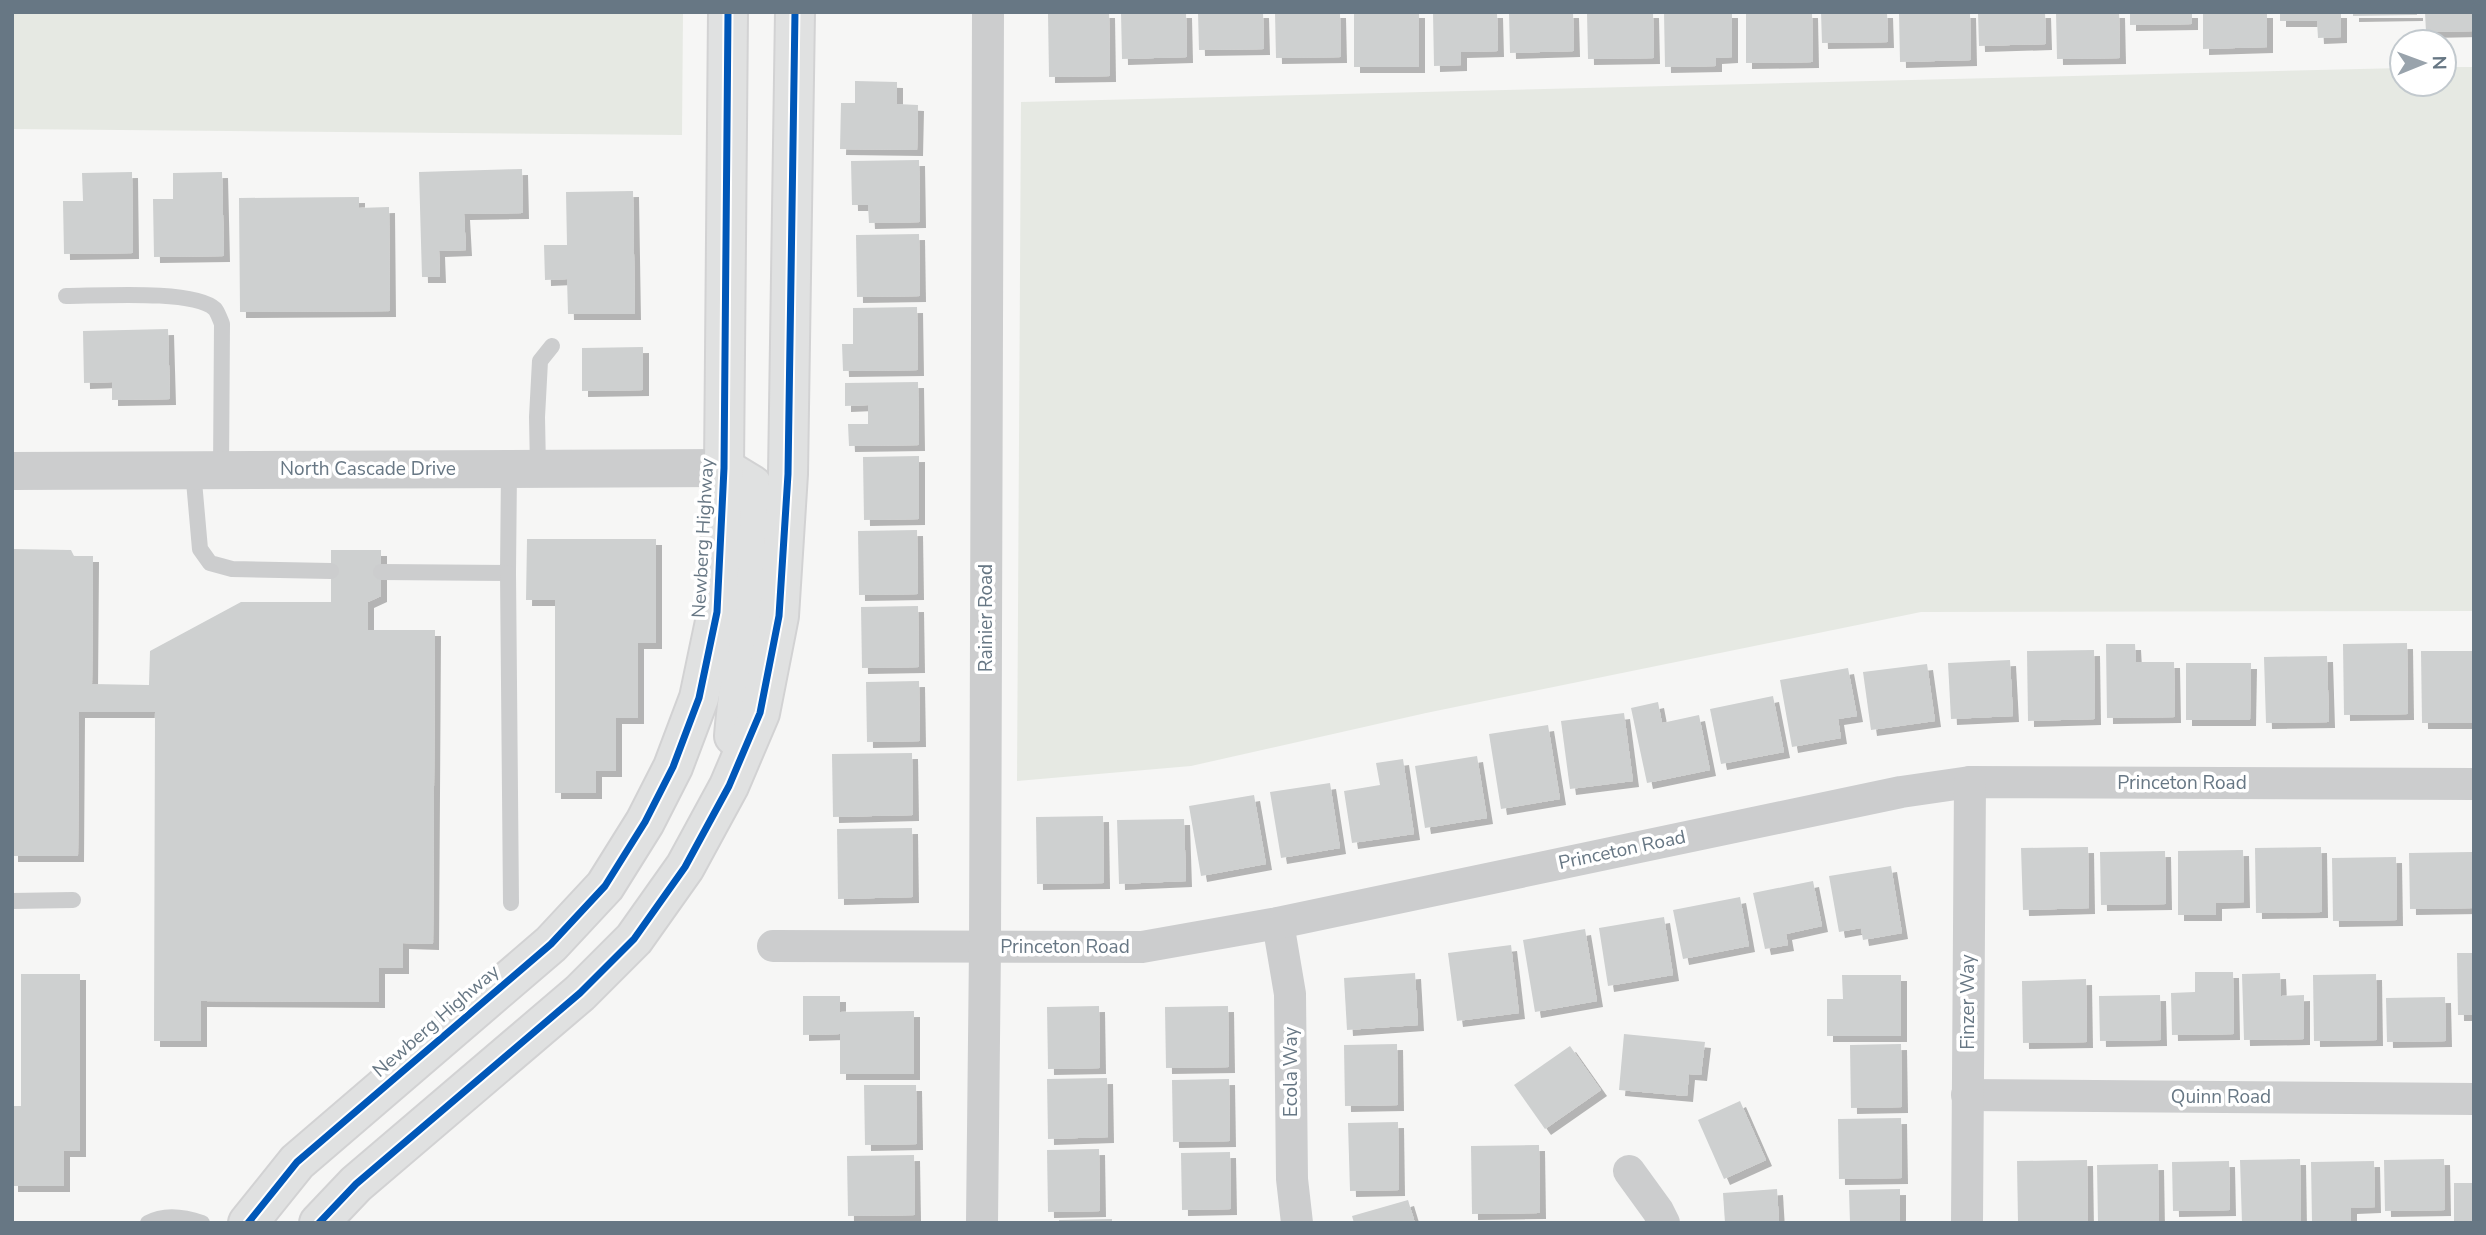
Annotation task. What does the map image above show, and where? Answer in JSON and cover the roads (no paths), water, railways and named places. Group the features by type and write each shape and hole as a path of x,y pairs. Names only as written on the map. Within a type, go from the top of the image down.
{"main road":[{"name":"Newberg Highway","path":"248,1223 297,1162 551,944 605,886 645,822 673,768 699,698 717,612 724,468 728,12"},
{"name":"Newberg Highway","path":"319,1223 356,1184 580,993 634,939 685,867 729,786 760,713 779,616 788,474 795,12"},
{"name":"Newberg Highway","path":"724,468 752,485 754,519 750,588 729,786"}],"street":[{"name":"Rainier Road","path":"982,1223 988,12"},
{"name":"North Cascade Drive","path":"12,471 724,468"},
{"name":"Princeton Road","path":"773,946 1142,947 1278,923 1901,792 1970,782 2474,784"},
{"name":"Finzer Way","path":"1967,1223 1970,782"},
{"name":"Ecola Way","path":"1278,923 1290,995 1292,1179 1297,1223"},
{"name":"Quinn Road","path":"1967,1095 2474,1099"},
{"path":"1629,1171 1664,1223"}],"lane":[{"path":"66,296 173,296 206,303 216,310 222,324 200,549 210,563 232,569 331,571"},
{"path":"511,903 508,573 524,469 537,416 540,361 552,346"},
{"path":"381,572 508,573"},
{"path":"12,901 73,901"},
{"path":"148,1223 156,1218 186,1218 202,1223"}]}
